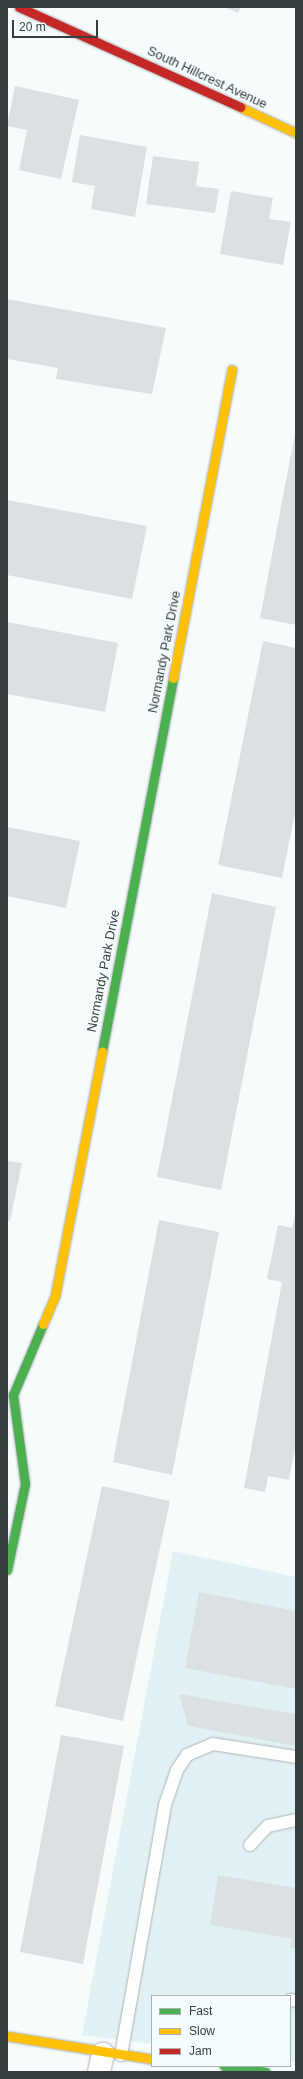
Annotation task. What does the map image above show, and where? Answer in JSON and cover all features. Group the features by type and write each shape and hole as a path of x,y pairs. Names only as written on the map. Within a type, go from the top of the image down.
{"street":[{"name":"South Hillcrest Avenue","path":"19,7 296,134"},
{"name":"Normandy Park Drive","path":"7,1570 25,1484 13,1395 55,1296 232,370"},
{"path":"7,2036 108,2060 151,2058"},
{"path":"247,2067 266,2072"}],"lane":[{"path":"108,2060 165,1805 177,1770 187,1756 213,1744 296,1757"},
{"path":"250,1845 268,1826 296,1820"}],"shaded area":[{"path":"173,1551 296,1577 296,2062 291,2061 291,1995 151,1995 151,2044 82,2035"}],"building":[{"path":"224,7 241,7 238,13"},
{"path":"15,86 79,100 61,179 19,170 27,130 7,126"},
{"path":"80,135 147,147 135,217 91,209 95,186 72,182"},
{"path":"153,156 199,162 196,186 219,189 215,213 146,204"},
{"path":"231,191 273,198 269,219 291,222 283,265 220,254"},
{"path":"7,299 166,328 152,394 56,379 58,368 7,359"},
{"path":"296,433 296,625 260,618"},
{"path":"7,500 147,526 132,599 7,575"},
{"path":"7,622 118,643 105,712 7,694"},
{"path":"263,641 296,648 296,808 282,878 218,865"},
{"path":"7,827 80,841 66,908 7,896"},
{"path":"212,893 276,907 221,1190 157,1177"},
{"path":"7,1161 22,1163 10,1221 7,1221"},
{"path":"295,1213 296,1442 289,1480 268,1476 265,1492 244,1488 282,1282 267,1279 278,1225 292,1228"},
{"path":"159,1220 219,1232 172,1475 113,1462"},
{"path":"102,1486 170,1501 123,1721 55,1706"},
{"path":"199,1592 296,1611 296,1689 185,1668"},
{"path":"179,1694 296,1714 296,1746 188,1726"},
{"path":"61,1735 124,1746 83,1964 20,1952"},
{"path":"218,1875 296,1888 296,1949 290,1948 292,1939 210,1925"}],"traffic: fast":[{"path":"102,1051 173,678"},
{"path":"7,1570 25,1484 13,1395 43,1324"},
{"path":"231,2067 266,2072"}],"traffic: slow":[{"path":"240,107 296,133"},
{"path":"173,678 232,370"},
{"path":"43,1324 55,1296 102,1051"},
{"path":"7,2036 151,2059"}],"traffic: jam":[{"path":"19,7 240,107"}]}
